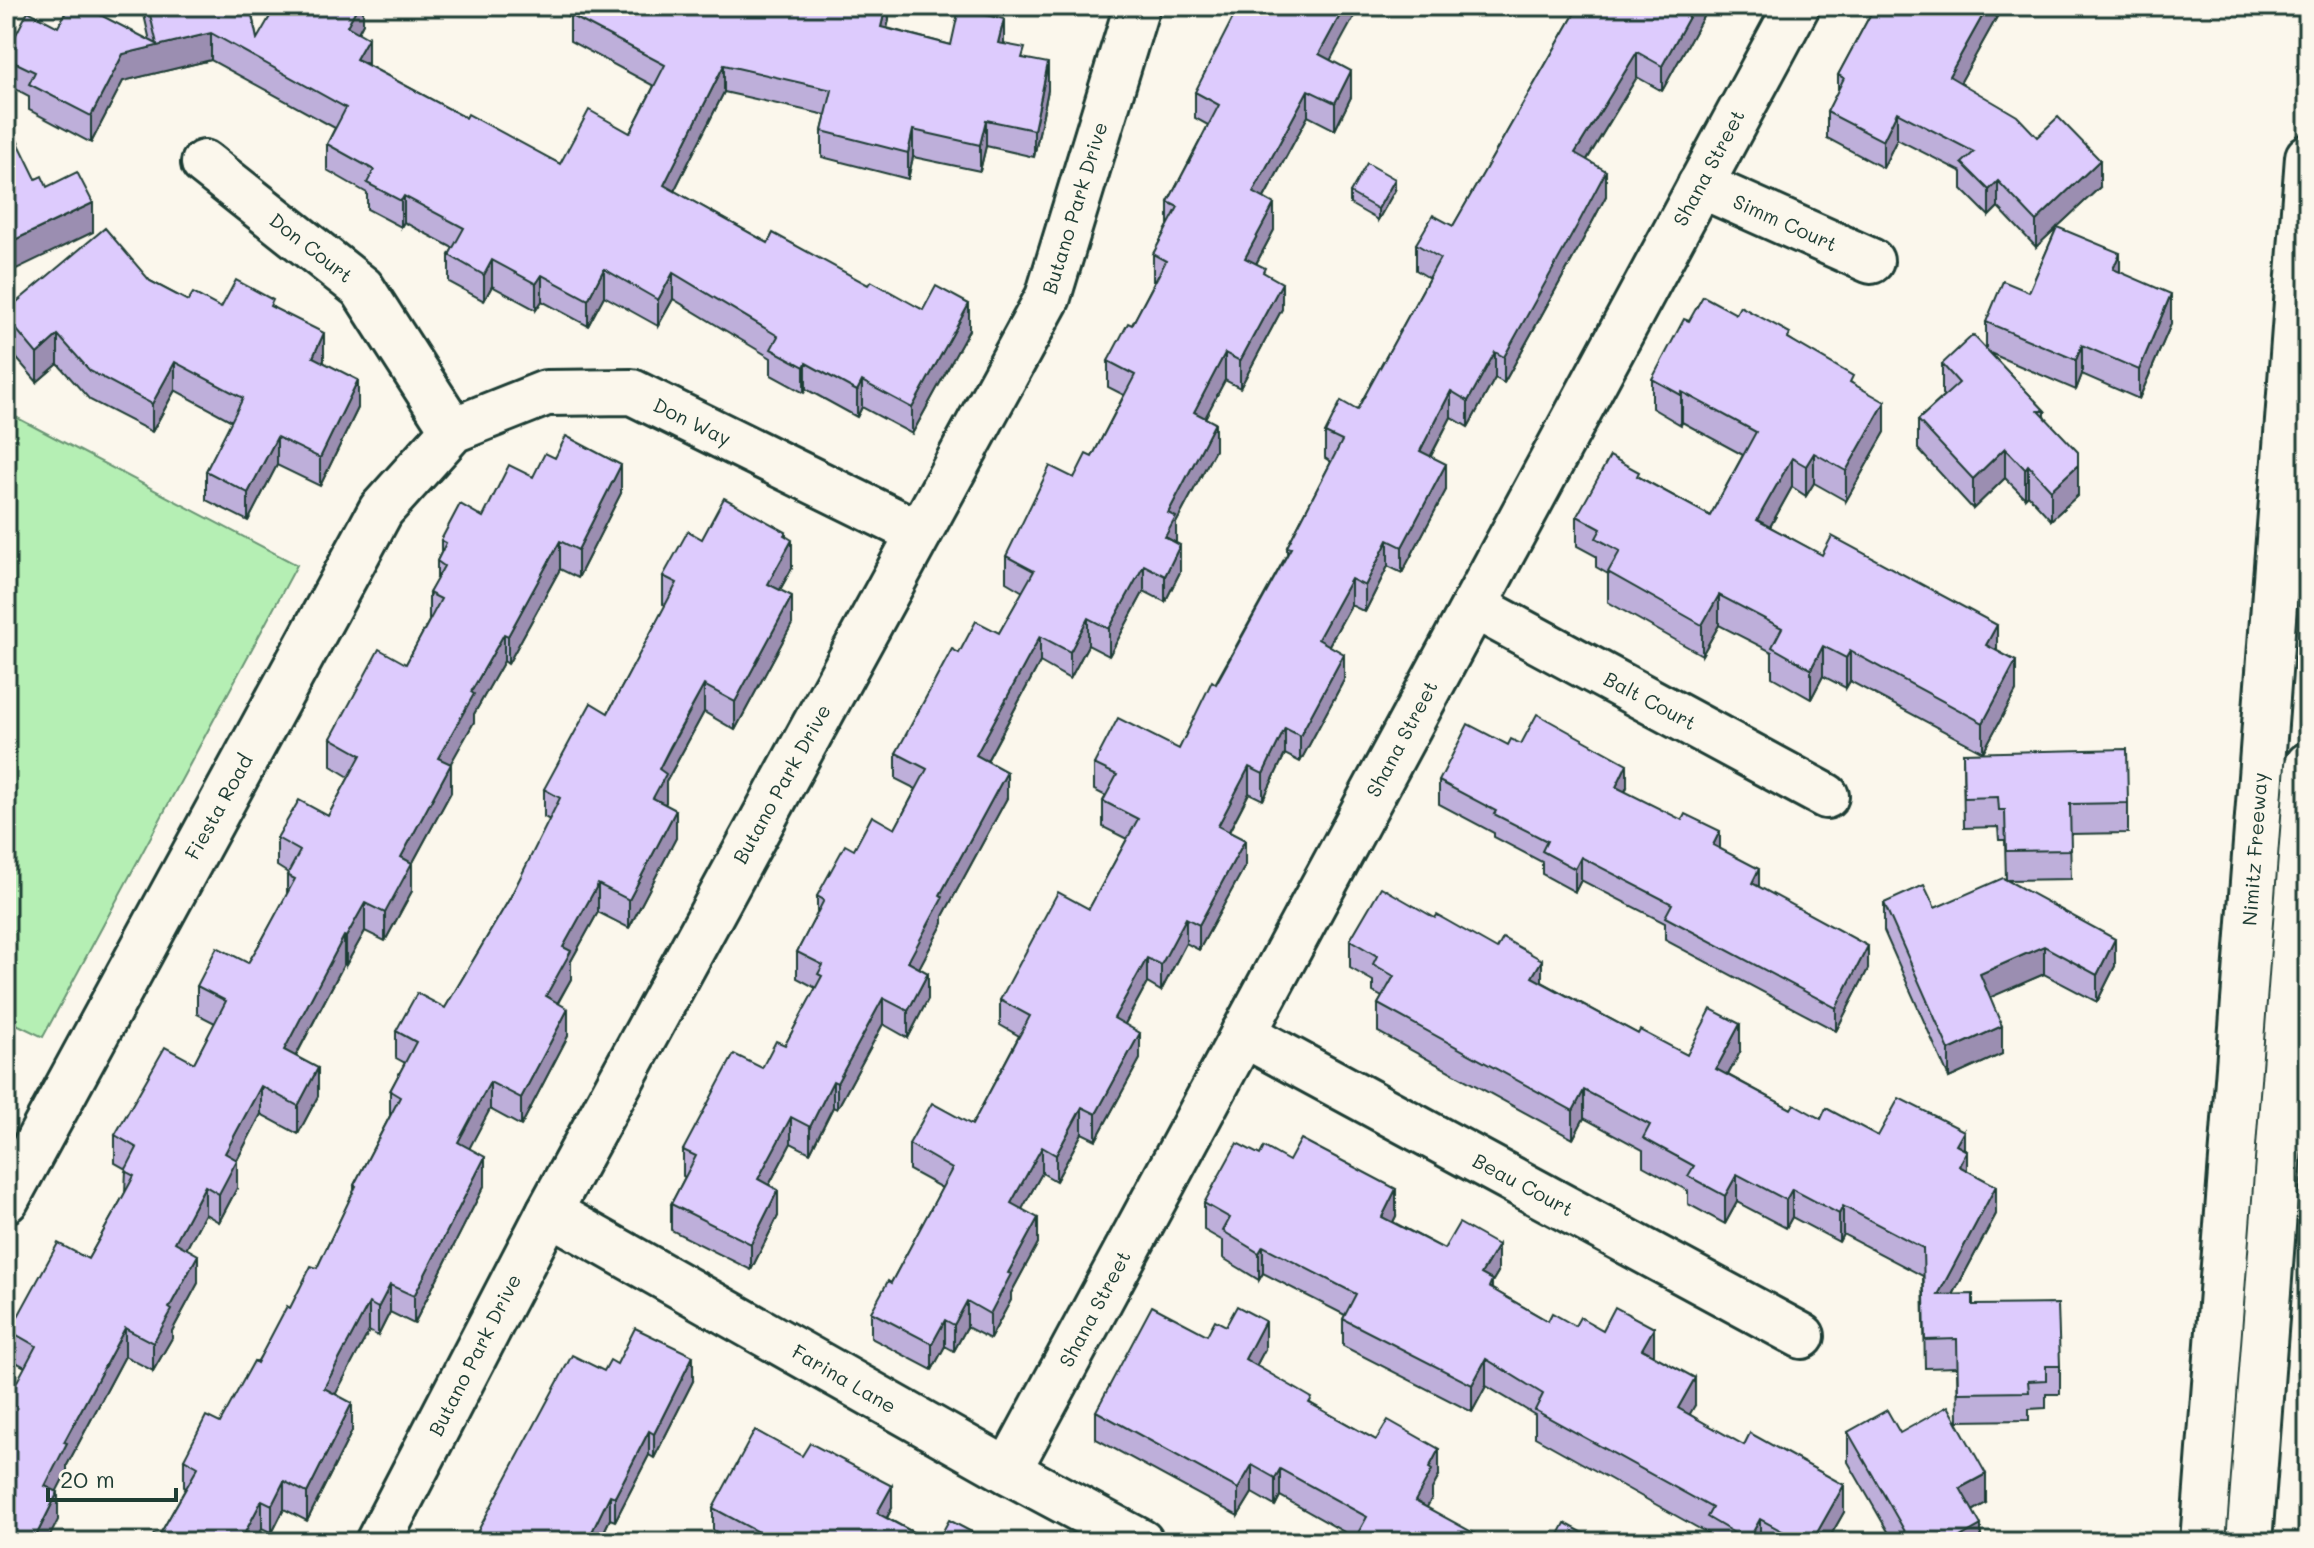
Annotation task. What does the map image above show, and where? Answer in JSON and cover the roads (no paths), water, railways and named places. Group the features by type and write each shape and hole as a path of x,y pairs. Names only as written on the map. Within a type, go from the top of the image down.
{"main road":[{"name":"Butano Park Drive","path":"378,1542 549,1212 1048,297 1137,6"},
{"name":"Shana Street","path":"1008,1471 1797,6"},
{"name":"Nimitz Freeway","path":"2203,1542 2308,157"},
{"name":"Don Court","path":"204,163 362,288 453,430"},
{"name":"Simm Court","path":"1700,185 1871,261"},
{"name":"Don Way","path":"453,430 546,393 632,392 919,533"},
{"name":"Fiesta Road","path":"8,1193 381,510 453,430"},
{"name":"Balt Court","path":"1474,606 1826,796"},
{"path":"2249,1542 2308,765"},
{"name":"Beau Court","path":"1243,1034 1802,1336"},
{"name":"Farina Lane","path":"549,1212 1008,1471 1141,1542"}]}
